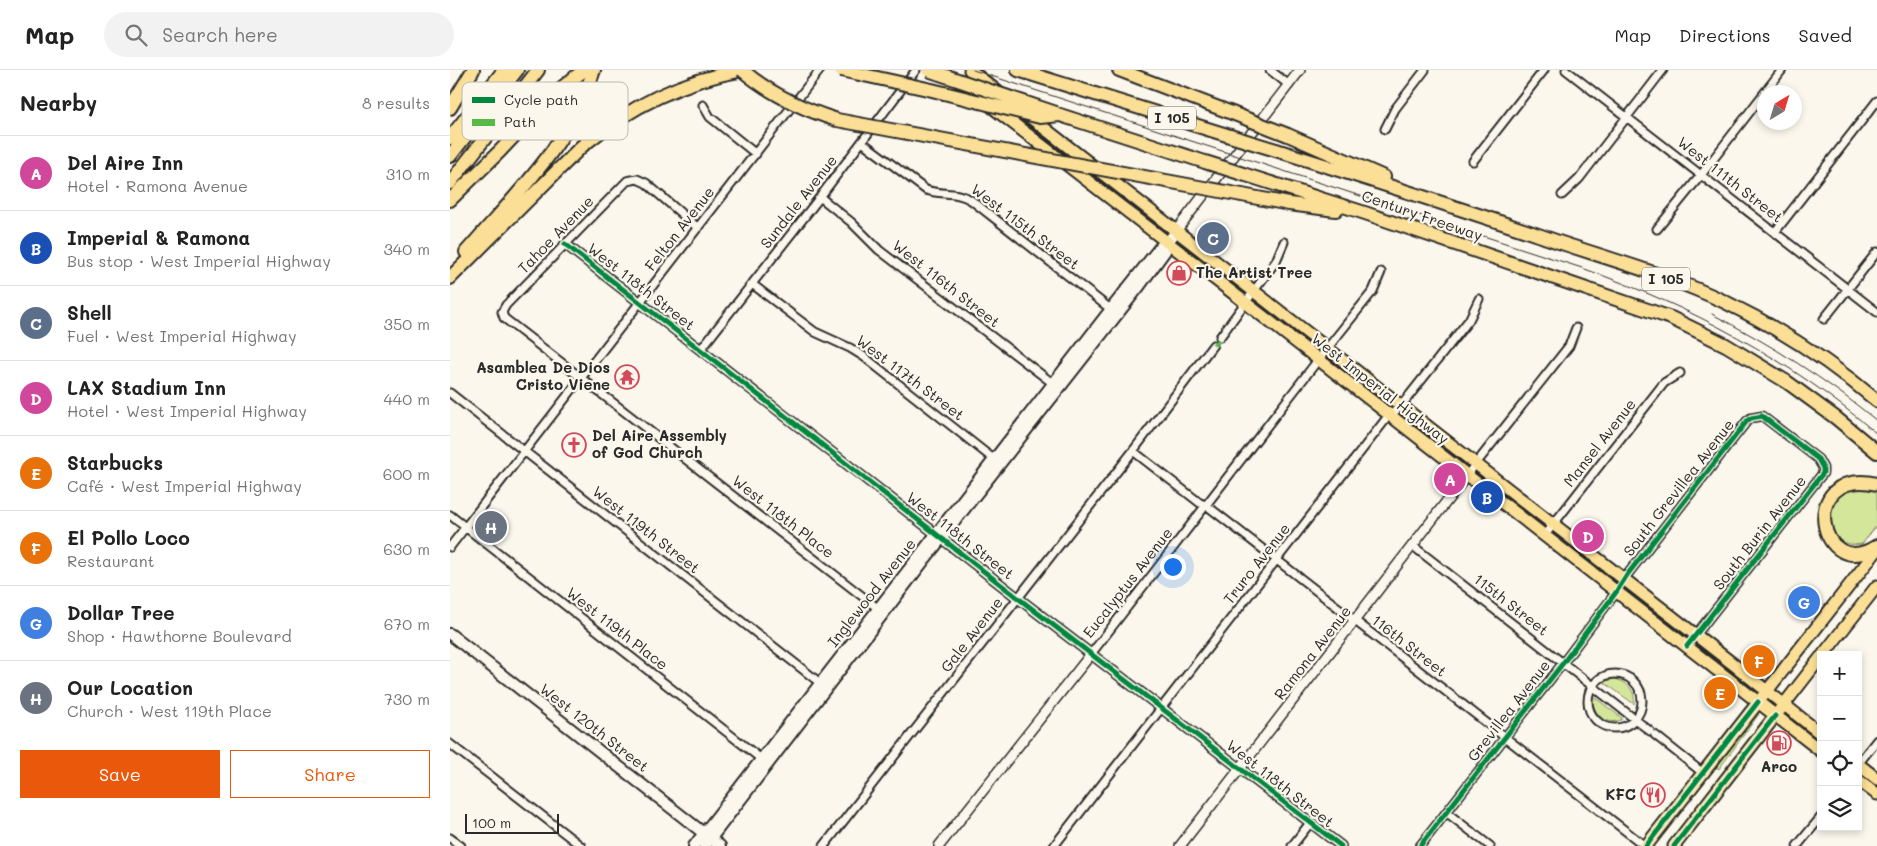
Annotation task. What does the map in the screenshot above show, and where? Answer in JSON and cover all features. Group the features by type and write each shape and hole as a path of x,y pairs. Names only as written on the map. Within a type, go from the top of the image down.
{"highway":[{"path":"466,82 473,70"},
{"path":"494,82 504,70"},
{"path":"508,82 517,70"},
{"path":"519,82 528,70"},
{"path":"529,82 538,70"},
{"path":"568,82 584,70"},
{"path":"589,82 594,70"},
{"path":"628,113 640,105 696,81 743,70 762,86 790,102 837,120 1289,204 1365,213"},
{"path":"841,70 1040,117 1060,115"},
{"name":"Century Freeway","path":"928,70 1060,115 1365,213 1671,318 1726,345 1787,382 1836,418 1877,452"},
{"name":"Century Freeway","path":"1018,70 1434,199 1683,284 1724,302 1770,326 1855,382 1877,401"},
{"path":"1119,70 1288,134 1434,199"},
{"path":"1134,70 1181,94"},
{"path":"450,108 462,88"},
{"path":"450,138 462,123"},
{"path":"450,156 462,140"},
{"path":"450,170 473,140"},
{"path":"450,183 483,140"},
{"path":"450,200 510,140"},
{"path":"450,270 542,165 560,140"},
{"path":"450,278 590,140"},
{"path":"1877,484 1865,481 1841,486 1831,494 1825,508 1824,524 1829,540 1841,551 1860,554 1870,551 1877,546"}],"main road":[{"name":"West Imperial Highway","path":"944,70 1246,302 1817,748"},
{"name":"West Imperial Highway","path":"970,70 1817,731"},
{"name":"Inglewood Avenue","path":"694,846 707,839 764,761 1114,311 1165,251 1168,242 1176,231"},
{"path":"1646,846 1877,550"},
{"path":"1826,651 1877,586"},
{"name":"West 120th Street","path":"450,634 707,839 720,846"},
{"path":"1674,846 1817,662"},
{"path":"1862,767 1877,779"},
{"path":"1862,783 1877,794"}],"street":[{"name":"Felton Avenue","path":"450,547 820,70"},
{"name":"Sundale Avenue","path":"701,349 820,198 916,70"},
{"path":"1270,70 1289,85"},
{"path":"1176,231 1300,70"},
{"path":"1385,128 1394,109 1425,70"},
{"path":"1473,161 1544,70"},
{"name":"West 111th Street","path":"1566,70 1877,312"},
{"path":"1562,195 1579,179 1664,70"},
{"path":"1657,229 1782,70"},
{"path":"1775,232 1877,101"},
{"path":"703,105 710,117 756,154"},
{"name":"West 115th Street","path":"862,142 926,190 934,193 961,195 971,200 1114,311"},
{"name":"Tahoe Avenue","path":"502,312 506,305 622,185 632,179 646,183 698,228"},
{"name":"West 116th Street","path":"820,198 851,222 879,250 1056,386"},
{"path":"1220,337 1276,261 1284,242"},
{"name":"West 118th Street","path":"565,244 939,537 1341,846"},
{"path":"1824,319 1877,252"},
{"name":"Eucalyptus Avenue","path":"939,846 1091,654 1318,360 1374,291 1381,272"},
{"name":"West 117th Street","path":"752,284 815,332 850,348 862,356 997,462"},
{"name":"Truro Avenue","path":"1054,846 1278,560 1369,440 1401,406 1469,320 1479,299"},
{"name":"West 118th Place","path":"502,312 508,322 881,611"},
{"path":"1467,475 1568,346 1576,328"},
{"name":"Gale Avenue","path":"824,846 1133,451 1213,345"},
{"name":"Mansel Avenue","path":"1544,535 1554,525 1664,384 1680,373"},
{"name":"West 119th Street","path":"450,393 823,686"},
{"name":"South Grevillea Avenue","path":"1617,592 1624,580 1747,421 1751,418 1762,416 1792,439"},
{"name":"South Burin Avenue","path":"1687,646 1822,473 1823,468 1818,459 1792,439"},
{"name":"116th Street","path":"1133,451 1278,560 1504,738 1646,846"},
{"name":"Ramona Avenue","path":"1180,846 1467,475"},
{"name":"West 119th Place","path":"450,515 764,761"},
{"name":"115th Street","path":"1413,546 1703,773"},
{"name":"Grevillea Avenue","path":"1420,846 1617,592"},
{"path":"1608,674 1620,674 1629,677 1640,690 1643,699 1640,713 1635,720 1626,727 1617,729 1607,728 1598,723 1590,712 1588,696 1592,686 1599,678 1608,674"},
{"path":"1862,759 1877,740"},
{"path":"450,744 581,846"},
{"path":"1446,812 1490,846"},
{"path":"1797,846 1817,821"},
{"path":"1292,846 1310,823"},
{"path":"450,838 461,846"}],"green space":[{"path":"1851,486 1877,488 1877,525 1862,544 1856,545 1840,541 1832,533 1828,523 1831,503"},
{"path":"1614,679 1630,687 1634,695 1634,704 1605,683"},
{"path":"1594,697 1622,718 1621,720 1610,721 1601,717 1593,704 1592,698"},
{"path":"1757,713 1759,714 1719,769 1716,767"}],"tram line":[{"path":"973,70 1582,268 1622,283 1700,317 1737,337 1809,382 1877,434"},
{"path":"1712,314 1755,337 1797,363 1877,421"}],"marked path":[{"path":"1213,345 1220,340"}],"cycle path":[{"path":"565,244 1018,598 1341,846"},
{"path":"1420,846 1563,663 1627,575 1747,421 1751,418 1762,416 1818,459 1823,468 1823,473 1687,646"},
{"path":"1646,846 1758,702"},
{"path":"1674,846 1775,716"}],"place":[{"name":"Shell","path":"1213,238"},
{"name":"The Artist Tree","path":"1179,273"},
{"name":"Asamblea De Dios Cristo Viene","path":"627,377"},
{"name":"Del Aire Assembly of God Church","path":"574,445"},
{"name":"Del Aire Inn","path":"1450,479"},
{"name":"Imperial & Ramona","path":"1487,497"},
{"name":"Our Location","path":"491,527"},
{"name":"LAX Stadium Inn","path":"1588,536"},
{"name":"Dollar Tree","path":"1804,602"},
{"name":"El Pollo Loco","path":"1759,661"},
{"name":"Starbucks","path":"1720,693"},
{"name":"Arco","path":"1779,743"},
{"name":"KFC","path":"1653,795"}]}
